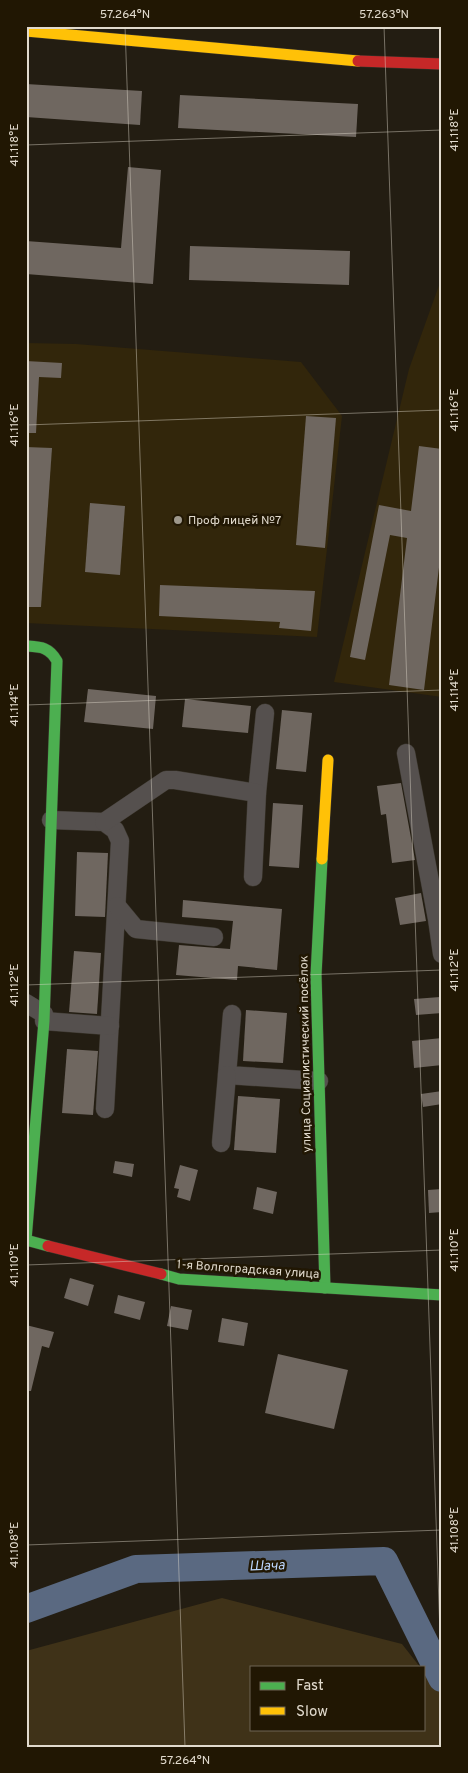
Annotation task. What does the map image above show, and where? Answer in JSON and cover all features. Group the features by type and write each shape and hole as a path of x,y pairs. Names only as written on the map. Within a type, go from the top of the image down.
{"street":[{"path":"26,31 375,63 442,64"},
{"path":"26,646 41,647 52,652 57,661 44,1017 30,1140 26,1240"},
{"path":"253,877 257,794 266,712"},
{"path":"406,753 442,954"},
{"name":"улица Социалистический посёлок","path":"325,1288 316,975 328,760"},
{"path":"104,822 166,780 257,794"},
{"path":"51,820 104,822 115,830 120,840 105,1109"},
{"path":"117,906 136,929 214,937"},
{"path":"26,1002 44,1017 110,1026"},
{"path":"220,1143 232,1014"},
{"path":"227,1074 319,1081"},
{"name":"1-я Волгоградская улица","path":"26,1240 178,1279 442,1295"}],"shaded area":[{"path":"442,277 442,697 334,682 409,369"},
{"name":"Проф лицей №7","path":"26,343 76,344 301,362 342,416 317,637 26,623"},
{"path":"222,1598 402,1644 419,1666 250,1666 250,1730 426,1730 426,1675 442,1695 442,1747 26,1747 26,1651"}],"building":[{"path":"26,84 142,91 140,125 26,117"},
{"path":"180,95 358,104 356,137 178,128"},
{"path":"128,167 161,170 153,284 26,274 26,241 121,248"},
{"path":"190,246 350,251 349,285 189,280"},
{"path":"26,361 62,363 61,378 39,377 36,433 26,433"},
{"path":"306,416 336,418 325,548 296,545"},
{"path":"419,446 442,449 442,543 424,690 389,685 407,538 390,535 365,660 350,657 379,505 411,511"},
{"path":"26,447 52,448 41,607 26,607"},
{"path":"90,503 125,506 120,575 85,572"},
{"path":"160,585 315,591 311,631 279,628 280,622 159,616"},
{"path":"88,689 156,696 153,729 84,722"},
{"path":"185,699 251,706 248,733 182,727"},
{"path":"282,710 312,713 306,772 276,769"},
{"path":"401,783 415,860 392,863 386,814 381,815 377,786"},
{"path":"273,803 303,805 299,868 269,866"},
{"path":"77,852 108,853 105,917 75,916"},
{"path":"421,893 426,921 400,925 395,898"},
{"path":"183,900 282,909 277,970 238,966 237,980 176,975 179,945 230,949 233,921 182,917"},
{"path":"74,951 101,953 97,1014 69,1012"},
{"path":"440,997 442,1013 416,1015 414,999"},
{"path":"246,1010 287,1013 283,1063 243,1061"},
{"path":"442,1038 442,1065 414,1068 412,1041"},
{"path":"67,1049 98,1051 93,1115 62,1113"},
{"path":"442,1091 442,1104 423,1107 421,1094"},
{"path":"238,1096 280,1099 276,1153 234,1150"},
{"path":"115,1161 134,1164 132,1177 113,1173"},
{"path":"180,1165 198,1170 190,1201 177,1197 179,1189 174,1188"},
{"path":"257,1187 277,1192 273,1214 253,1209"},
{"path":"442,1189 442,1212 429,1213 428,1190"},
{"path":"70,1278 94,1285 88,1306 64,1298"},
{"path":"118,1295 145,1302 140,1320 114,1313"},
{"path":"171,1306 192,1310 188,1330 167,1326"},
{"path":"222,1318 248,1323 244,1346 218,1342"},
{"path":"26,1325 54,1332 49,1348 42,1346 31,1391 26,1391"},
{"path":"278,1354 348,1370 334,1429 265,1413"}],"waterway":[{"name":"Шача","path":"26,1609 136,1569 384,1561 442,1678"}],"traffic: fast":[{"path":"26,646 48,650 57,661 44,1021 26,1240 48,1246"},
{"path":"322,859 316,975 325,1288"},
{"path":"161,1274 179,1279 442,1295"}],"traffic: slow":[{"path":"26,31 358,61"},
{"path":"322,859 328,760"}],"traffic: jam":[{"path":"358,61 442,64"},
{"path":"48,1246 161,1274"}],"place":[{"name":"Проф лицей №7","path":"178,520"}]}
